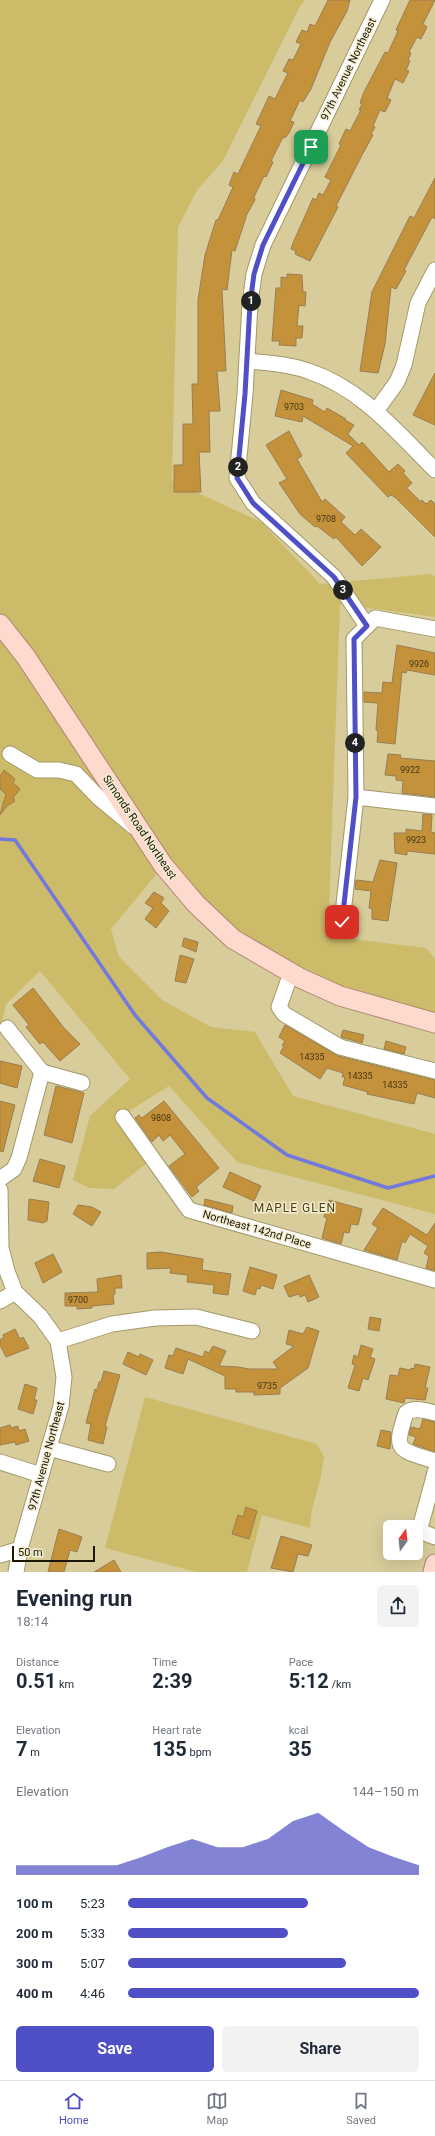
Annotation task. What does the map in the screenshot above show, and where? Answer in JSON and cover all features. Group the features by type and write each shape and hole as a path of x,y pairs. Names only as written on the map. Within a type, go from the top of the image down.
{"main road":[{"name":"Simonds Road Northeast","path":"0,624 26,657 163,865 196,904 233,939 291,973 340,996 435,1022"},
{"path":"433,1572 435,1564"}],"street":[{"name":"97th Avenue Northeast","path":"367,626 334,577 253,503 237,478 248,361 250,304 254,274 263,245 382,0"},
{"path":"376,411 397,382 404,365 418,303 435,270"},
{"path":"248,361 287,365 308,370 347,388 376,411 435,470"},
{"path":"342,922 356,797 354,639 375,618 435,629"},
{"path":"10,754 37,770 59,770 76,774 99,798 144,836"},
{"path":"356,797 435,806"},
{"path":"291,973 279,1007 284,1014 340,1047 435,1071"},
{"path":"7,1028 42,1072 82,1083"},
{"path":"0,1179 14,1169 19,1158 42,1072"},
{"name":"Northeast 142nd Place","path":"123,1117 189,1210 435,1280"},
{"name":"97th Avenue Northeast","path":"0,1190 1,1248 7,1271 15,1292 40,1316 58,1341 64,1377 61,1406 20,1549 16,1572"},
{"path":"0,1301 15,1292"},
{"path":"58,1341 112,1324 155,1318 196,1317 252,1331"},
{"path":"435,1413 422,1409 409,1410 406,1413 399,1436 399,1444 401,1448 408,1452 435,1461"},
{"path":"49,1448 108,1464"},
{"path":"0,1462 42,1475"},
{"path":"435,1472 433,1488 419,1530 435,1537"},
{"path":"0,1555 20,1549"}],"shaded area":[{"path":"0,0 305,0 299,8 223,161 197,190 178,227 172,481 261,522 320,584 430,574 435,576 435,617 340,604 328,936 426,948 435,959 435,1017 340,996 271,962 164,865 111,929 119,957 162,1000 211,1027 255,1032 293,1096 435,1134 435,1214 237,1162 169,1086 121,1116 152,1159 114,1189 89,1188 73,1180 90,1116 130,1079 40,971 6,1004 0,1031"},
{"path":"145,1397 317,1444 324,1457 320,1481 312,1509 310,1528 262,1515 247,1572 196,1572 105,1548"}],"building":[{"path":"328,0 350,0 347,11 330,42 311,89 303,102 300,100 290,121 294,122 289,133 285,138 283,137 271,161 273,162 266,177 264,176 254,197 255,200 247,214 235,251 232,250 227,290 222,289 226,371 217,371 220,411 209,411 210,452 199,452 201,492 174,492 174,465 183,465 183,424 193,424 192,384 198,384 198,300 205,255 216,220 218,220 233,187 229,185 234,172 238,174 261,126 256,124 269,96 275,99 288,73 283,71 289,59 293,60 301,44 296,42 302,30 307,32 310,24 315,26"},
{"path":"410,0 435,0 423,24 427,27 421,39 417,37 409,52 411,53 408,60 410,61 406,70 409,71 403,83 395,79 387,98 391,100 385,112 380,110 373,126 375,127 371,134 373,135 336,206 338,207 310,261 295,254 296,251 291,249 293,243 313,198 316,200 319,193 323,195 331,180 325,177 341,145 339,144 346,129 350,131 361,110 359,110 362,104 360,103 364,92 385,52 388,53 398,31 396,30"},
{"path":"435,178 435,219 432,217 404,270 406,271 396,289 391,287 385,344 378,373 360,371 372,292 410,216 414,218"},
{"path":"287,274 302,275 303,292 306,292 305,306 299,305 297,326 303,326 302,338 296,338 296,346 279,345 280,341 272,341 276,288 281,288 281,277 287,278"},
{"path":"435,373 435,425 413,415"},
{"path":"281,390 313,400 312,404 325,412 327,408 354,425 348,434 359,445 362,442 389,472 398,464 405,471 403,473 412,483 407,488 421,502 422,500 426,504 431,500 435,504 435,537 396,498 391,495 388,497 346,453 353,446 303,416 302,422 275,416"},
{"path":"289,431 302,456 297,459 322,502 325,499 345,517 341,522 355,535 361,529 381,547 362,566 336,537 334,539 317,526 315,527 300,514 279,483 287,479 266,445"},
{"path":"397,645 435,653 435,675 407,670 406,673 402,672 395,744 377,742 378,731 376,730 378,703 364,702 364,692 382,693 383,682 392,683"},
{"path":"388,754 401,755 400,758 435,761 435,797 402,793 403,781 396,780 396,776 385,775"},
{"path":"4,770 15,779 13,783 20,789 13,798 15,801 7,806 0,815 6,794 0,789 0,776"},
{"path":"423,814 432,815 431,832 435,833 435,854 407,851 407,855 395,853 394,833 406,833 406,829 422,831"},
{"path":"380,860 397,863 388,921 372,919 372,909 369,908 371,891 355,889 356,880 373,882"},
{"path":"154,892 164,898 161,903 169,911 156,928 145,919 153,908 145,903"},
{"path":"184,938 198,942 196,952 182,946"},
{"path":"180,955 194,959 186,983 175,981"},
{"path":"33,988 64,1028 80,1044 60,1061 43,1042 40,1044 26,1027 29,1025 13,1005"},
{"path":"285,1025 338,1056 435,1080 435,1098 417,1093 414,1104 367,1094 368,1092 343,1085 345,1077 342,1077 343,1073 327,1068 320,1079 280,1053 284,1046 282,1045 285,1041 279,1037"},
{"path":"343,1030 364,1035 362,1043 341,1037"},
{"path":"386,1041 406,1047 404,1054 384,1049"},
{"path":"0,1061 22,1066 17,1088 0,1083"},
{"path":"56,1086 84,1093 72,1143 44,1135"},
{"path":"0,1101 15,1105 3,1152 0,1151"},
{"path":"164,1101 219,1168 196,1187 199,1191 192,1197 169,1166 185,1154 170,1135 163,1141 159,1135 152,1142 135,1118 139,1115 142,1118"},
{"path":"40,1159 65,1166 59,1188 33,1181"},
{"path":"230,1172 261,1186 254,1201 223,1187"},
{"path":"29,1199 49,1202 47,1221 43,1223 28,1220"},
{"path":"205,1199 233,1206 232,1213 204,1205"},
{"path":"329,1200 362,1209 358,1225 351,1224 349,1233 344,1232 341,1244 322,1238 327,1218 324,1217"},
{"path":"78,1205 92,1207 101,1212 92,1226 73,1214"},
{"path":"383,1208 427,1235 435,1223 435,1271 426,1268 429,1256 424,1253 428,1246 410,1234 405,1243 402,1241 397,1260 364,1250 378,1228 372,1224"},
{"path":"161,1252 203,1259 202,1270 231,1274 228,1295 213,1293 214,1285 187,1282 188,1275 170,1273 171,1268 147,1269 147,1253"},
{"path":"53,1254 62,1272 43,1283 35,1263"},
{"path":"250,1267 277,1275 273,1289 261,1285 260,1289 257,1288 255,1295 243,1291"},
{"path":"121,1275 122,1288 115,1288 115,1294 113,1294 114,1304 77,1309 77,1306 65,1306 65,1293 98,1292 97,1279"},
{"path":"309,1275 319,1297 308,1302 305,1295 300,1297 299,1294 289,1297 284,1286"},
{"path":"370,1317 381,1319 379,1331 368,1329"},
{"path":"307,1327 319,1331 308,1368 280,1388 280,1394 254,1395 254,1392 236,1392 236,1389 225,1389 225,1376 188,1359 183,1374 165,1368 169,1355 173,1356 176,1348 203,1357 205,1351 209,1353 213,1346 226,1351 219,1366 249,1369 278,1369 273,1362 294,1346 286,1344 289,1330 303,1334"},
{"path":"15,1329 20,1339 23,1337 29,1348 6,1357 0,1345 0,1340 4,1337 3,1335"},
{"path":"361,1345 373,1349 370,1357 375,1359 368,1380 363,1378 359,1391 348,1388 355,1365 352,1364 354,1355 358,1357"},
{"path":"128,1352 139,1357 140,1354 153,1360 146,1375 123,1364"},
{"path":"415,1364 430,1367 425,1388 428,1388 425,1400 405,1398 404,1403 386,1399 390,1375 398,1376 400,1368 410,1370 411,1368 414,1369"},
{"path":"104,1371 120,1375 105,1426 107,1427 103,1444 88,1440 91,1424 86,1423 95,1389 97,1390 99,1382 101,1382"},
{"path":"25,1384 37,1388 34,1400 37,1400 33,1414 18,1409"},
{"path":"423,1419 435,1422 435,1452 413,1444 416,1437 409,1435 411,1427 420,1429"},
{"path":"10,1425 11,1428 18,1426 19,1431 25,1429 29,1441 16,1445 15,1442 0,1445 0,1428"},
{"path":"381,1430 391,1432 390,1449 377,1446"},
{"path":"246,1507 257,1511 249,1539 232,1534 238,1515 243,1517"},
{"path":"59,1529 82,1537 77,1552 70,1550 64,1572 48,1572"},
{"path":"281,1536 312,1545 308,1556 298,1554 293,1572 271,1568"},
{"path":"114,1560 121,1572 94,1572"}],"waterway":[{"path":"0,839 15,840 135,1015 207,1098 287,1155 388,1188 435,1176"}],"district":[{"name":"MAPLE GLEN","path":"295,1208"}],"route":[{"path":"311,147 263,245 254,274 250,304 248,361 237,478 253,503 334,577 367,626 354,639 356,797 342,922"}]}
